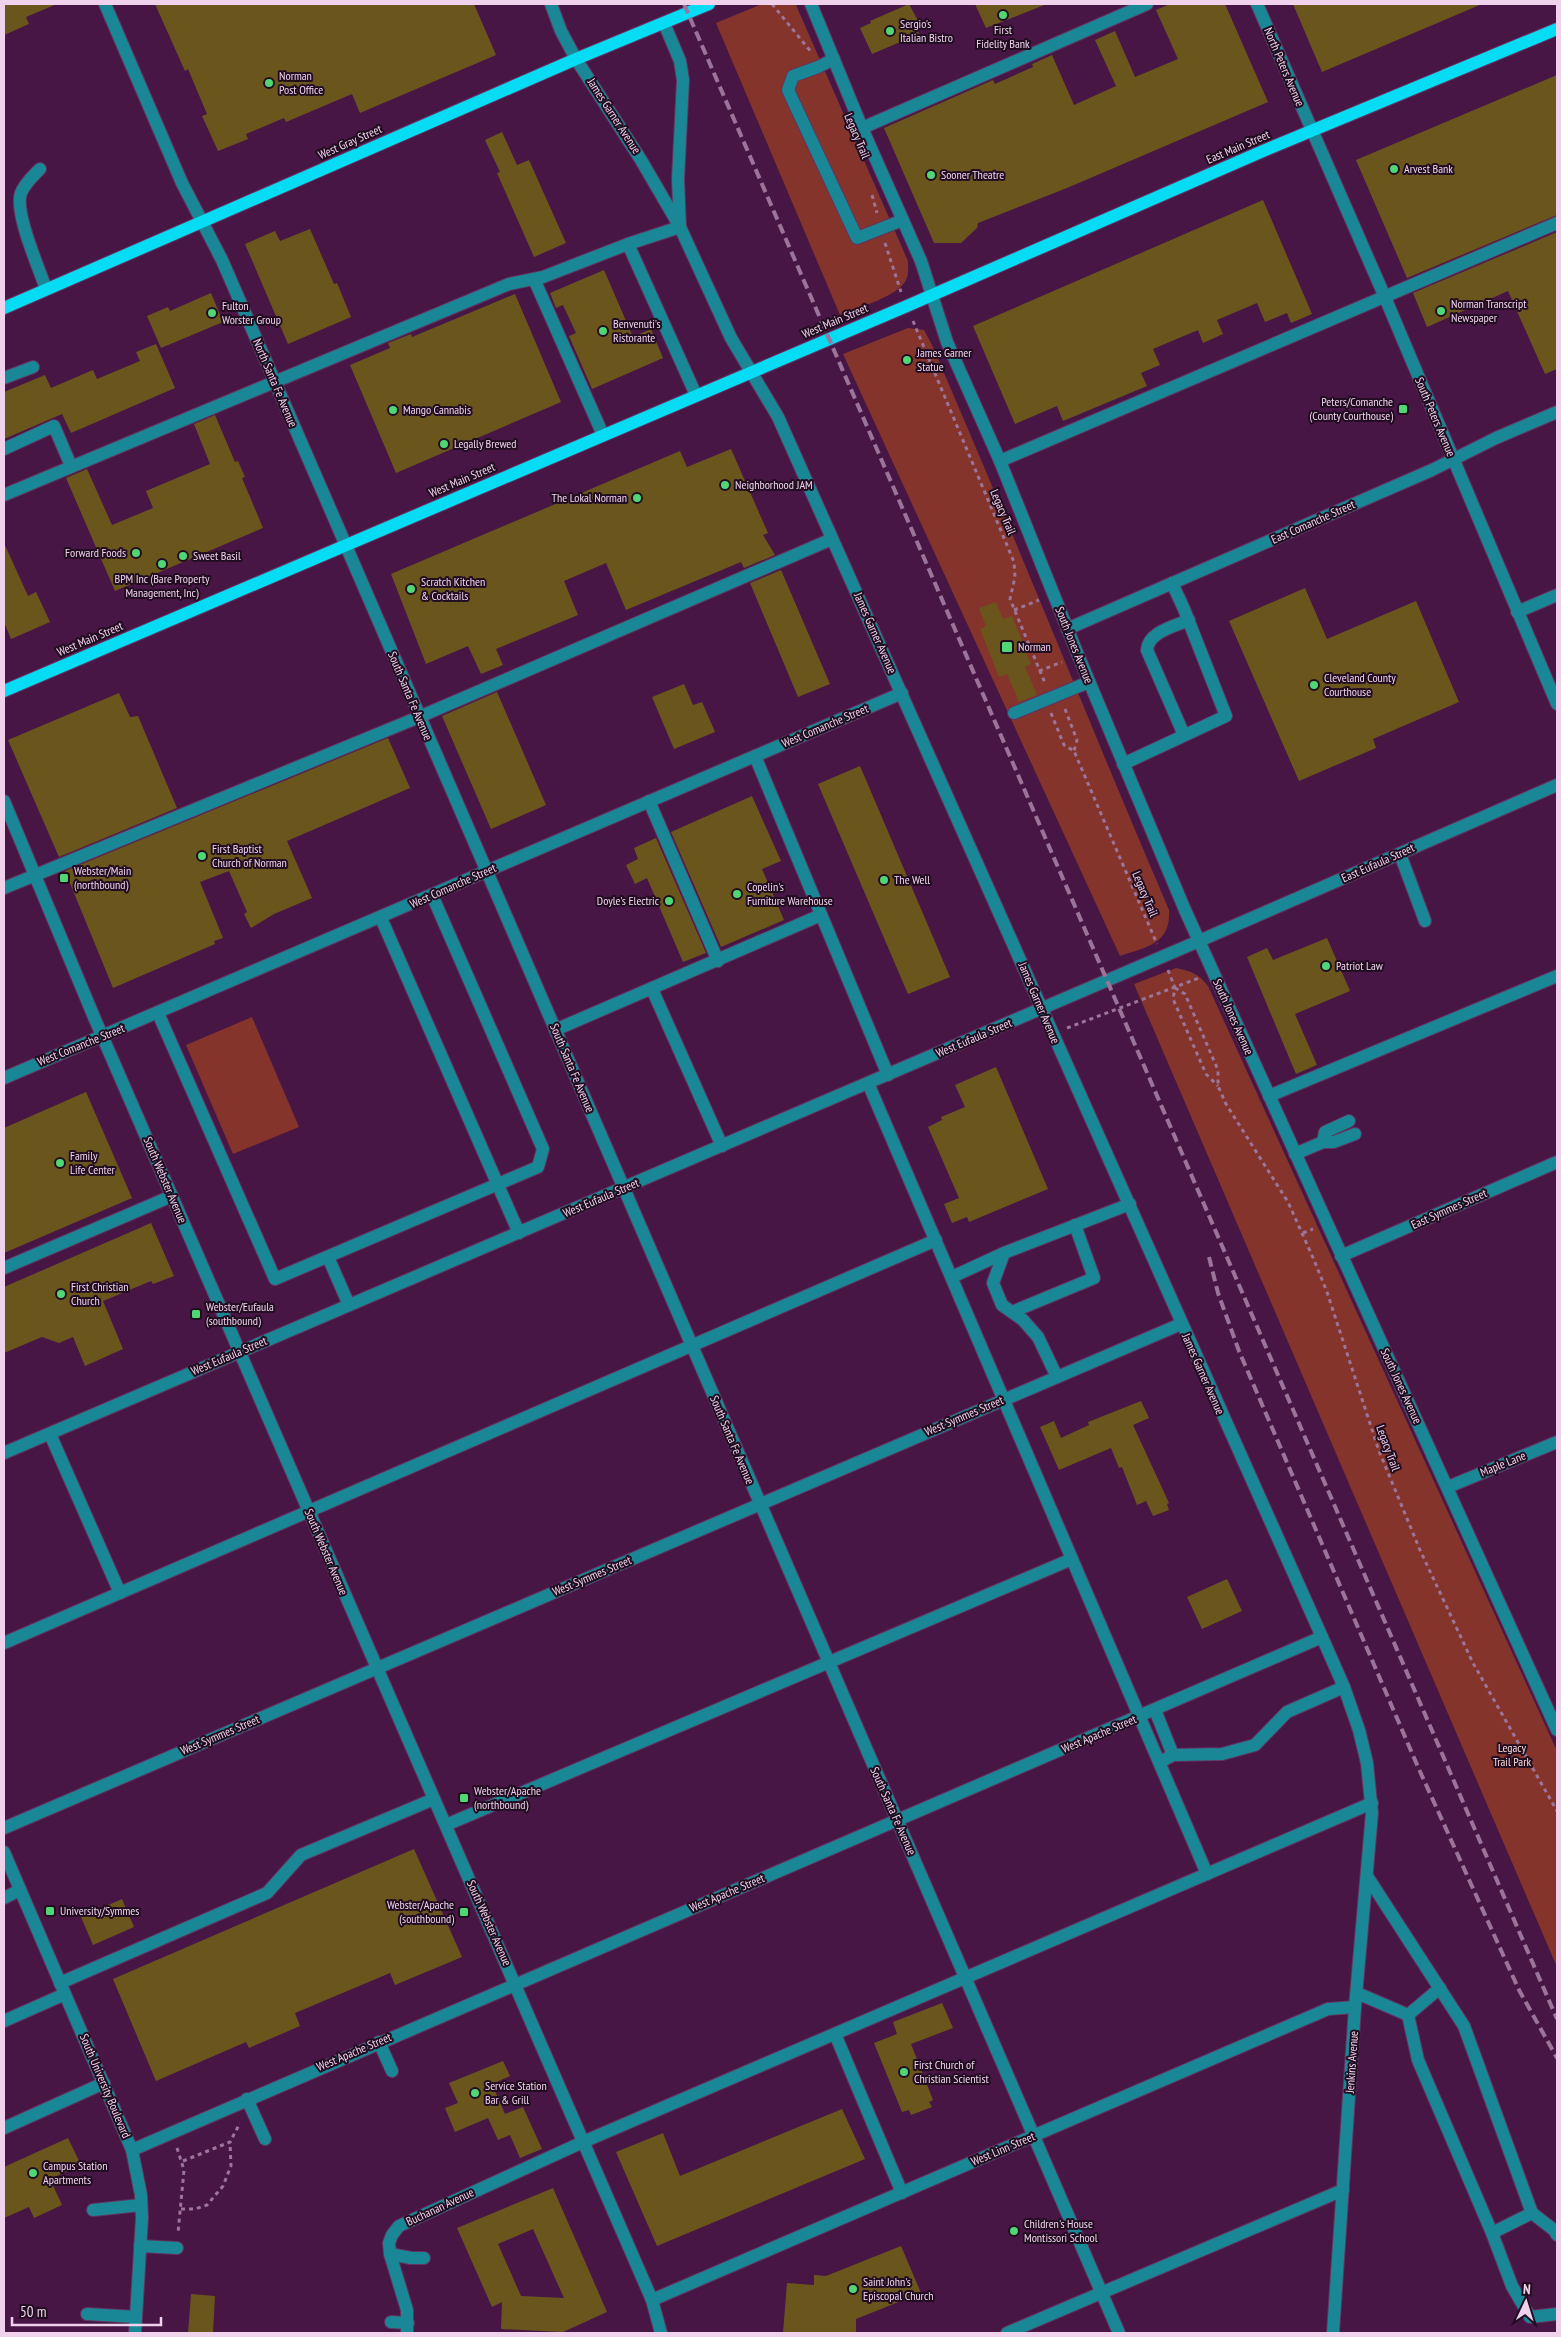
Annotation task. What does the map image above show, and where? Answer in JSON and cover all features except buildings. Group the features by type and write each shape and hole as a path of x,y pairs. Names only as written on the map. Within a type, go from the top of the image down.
{"main road":[{"name":"West Gray Street","path":"4,308 576,59 709,4"},
{"name":"East Main Street","path":"932,295 1311,130 1557,29"},
{"name":"West Main Street","path":"4,691 932,295"}],"street":[{"name":"North Santa Fe Avenue","path":"105,4 182,183 222,260 346,545"},
{"name":"James Garner Avenue","path":"551,4 561,31 576,59 641,160 680,227 731,338 778,417 1344,1686 1359,1730 1367,1763 1371,1797"},
{"name":"South Jones Avenue","path":"811,4 862,128 921,261 947,342 1000,461 1067,629 1199,941 1341,1256 1554,1714 1557,1730"},
{"path":"862,128 1147,4"},
{"name":"North Peters Avenue","path":"1257,4 1311,130"},
{"name":"James Garner Avenue","path":"664,23 680,61 683,80 678,180 680,227"},
{"path":"834,59 793,76 788,90 857,238 903,220"},
{"name":"South Peters Avenue","path":"1311,130 1384,295 1557,704"},
{"path":"40,169 25,184 21,194 20,210 46,289"},
{"path":"1000,461 1384,295 1557,223"},
{"path":"4,495 509,284 543,277 628,244 680,227"},
{"path":"628,244 696,395"},
{"path":"534,279 604,435"},
{"path":"4,378 33,367"},
{"name":"East Comanche Street","path":"1067,629 1557,412"},
{"path":"4,449 54,426 70,466"},
{"path":"4,888 34,874 419,717 832,539"},
{"name":"South Santa Fe Avenue","path":"346,545 1119,2333"},
{"path":"1123,764 1226,716 1189,620 1172,584"},
{"path":"1517,612 1557,595"},
{"path":"1184,735 1147,650 1150,640 1154,635 1189,620"},
{"path":"1014,713 1089,682"},
{"name":"West Comanche Street","path":"4,1078 902,693"},
{"path":"755,756 888,1075"},
{"name":"East Eufaula Street","path":"1199,941 1557,785"},
{"path":"649,801 718,961"},
{"name":"South Webster Avenue","path":"4,802 172,1196 652,2300 661,2333"},
{"path":"1400,854 1425,921"},
{"path":"158,1013 275,1279 538,1167 543,1149 432,895"},
{"path":"555,1030 821,915"},
{"path":"381,918 519,1233"},
{"name":"West Eufaula Street","path":"4,1453 1199,941"},
{"path":"1269,1096 1557,976"},
{"path":"652,989 722,1146"},
{"path":"868,1083 1207,1874"},
{"path":"1323,1142 1325,1132 1349,1121"},
{"path":"1295,1154 1323,1142 1334,1142 1355,1134"},
{"name":"East Symmes Street","path":"1341,1256 1557,1162"},
{"path":"4,1268 172,1196"},
{"path":"952,1277 1004,1253 1130,1204"},
{"path":"1012,1312 1094,1278 1075,1225"},
{"path":"4,1643 936,1240"},
{"path":"1004,1253 993,1283 1002,1305 1038,1337 1057,1377"},
{"path":"328,1257 349,1305"},
{"name":"West Symmes Street","path":"4,1828 1181,1324"},
{"path":"50,1434 120,1593"},
{"name":"Maple Lane","path":"1448,1487 1557,1442"},
{"path":"446,1825 1072,1559"},
{"name":"West Apache Street","path":"132,2150 515,1983 1322,1637"},
{"path":"1160,1762 1173,1755 1210,1755 1256,1744 1287,1712 1344,1686"},
{"path":"1155,1710 1173,1755"},
{"name":"Buchanan Avenue","path":"407,2328 407,2310 390,2254 389,2243 399,2226 584,2142 1207,1874 1371,1797"},
{"name":"Jenkins Avenue","path":"1333,2333 1367,1876 1371,1797"},
{"path":"4,2022 63,1988 267,1893 301,1855 434,1799"},
{"name":"South University Boulevard","path":"4,1852 132,2150 141,2204 135,2333"},
{"path":"1367,1876 1464,2026 1532,2213 1557,2234"},
{"path":"4,1898 20,1890"},
{"path":"1408,2015 1440,1988"},
{"path":"1357,1994 1408,2015"},
{"name":"West Linn Street","path":"652,2300 1328,2009 1356,2007"},
{"path":"1408,2015 1418,2060 1492,2233 1512,2286 1530,2317 1557,2314"},
{"path":"834,2034 902,2193"},
{"path":"379,2042 392,2071"},
{"path":"4,2128 104,2083"},
{"path":"247,2099 265,2139"},
{"path":"1007,2333 1343,2190"},
{"path":"93,2210 141,2204"},
{"path":"1492,2233 1532,2213"},
{"path":"140,2246 177,2248"},
{"path":"390,2254 411,2258 424,2258"},
{"path":"87,2314 136,2317"},
{"path":"391,2322 407,2328"}],"path":[{"path":"772,4 812,54 818,67"},
{"path":"870,191 899,288"},
{"name":"Legacy Trail","path":"917,330 1014,562 1015,577 1010,591 1010,599 1014,610"},
{"path":"1040,599 1014,610 1051,698"},
{"path":"1039,671 1062,662"},
{"name":"Legacy Trail","path":"1074,751 1077,740 1064,706 1051,698 1050,710 1064,745 1074,751 1175,988 1173,999 1206,1074 1218,1086 1226,1104 1270,1171 1303,1233 1327,1292 1379,1451 1420,1550 1473,1663 1557,1811"},
{"path":"1067,1028 1199,978"},
{"name":"Legacy Trail","path":"1175,988 1185,994 1218,1070 1218,1086"},
{"path":"1303,1233 1316,1228"},
{"path":"181,2209 196,2209 207,2205 223,2186 231,2166 230,2142 242,2119 253,2113"},
{"path":"170,2132 183,2161 184,2170 177,2248"},
{"path":"183,2161 230,2142"}],"green space":[{"path":"762,4 796,5 908,261 908,273 902,286 877,301 840,315 716,23"},
{"path":"908,328 924,330 931,343 1169,910 1169,921 1161,937 1139,950 1120,956 843,354"},
{"name":"Legacy Trail Park","path":"1176,968 1194,974 1208,986 1557,1751 1557,1967 1134,984"},
{"path":"252,1017 299,1127 233,1154 186,1045"}],"railway":[{"path":"684,4 1557,2019"},
{"path":"1209,1257 1218,1293 1239,1351 1418,1767 1519,1990 1557,2058"}],"place":[{"name":"First Fidelity Bank","path":"1003,15"},
{"name":"Sergio's Italian Bistro","path":"890,31"},
{"name":"Norman Post Office","path":"269,83"},
{"name":"Arvest Bank","path":"1394,169"},
{"name":"Sooner Theatre","path":"931,175"},
{"name":"Norman Transcript Newspaper","path":"1441,311"},
{"name":"Fulton Worster Group","path":"212,313"},
{"name":"Benvenuti's Ristorante","path":"603,331"},
{"name":"James Garner Statue","path":"907,360"},
{"name":"Peters/Comanche (County Courthouse)","path":"1403,409"},
{"name":"Mango Cannabis","path":"393,410"},
{"name":"Legally Brewed","path":"444,444"},
{"name":"Neighborhood JAM","path":"725,485"},
{"name":"The Lokal Norman","path":"637,498"},
{"name":"Forward Foods","path":"136,553"},
{"name":"Sweet Basil","path":"183,556"},
{"name":"BPM Inc (Bare Property Management, Inc)","path":"162,564"},
{"name":"Scratch Kitchen & Cocktails","path":"411,589"},
{"name":"Norman","path":"1007,647"},
{"name":"Cleveland County Courthouse","path":"1314,685"},
{"name":"First Baptist Church of Norman","path":"202,856"},
{"name":"Webster/Main (northbound)","path":"64,878"},
{"name":"The Well","path":"884,880"},
{"name":"Copelin's Furniture Warehouse","path":"737,894"},
{"name":"Doyle's Electric","path":"669,901"},
{"name":"Patriot Law","path":"1326,966"},
{"name":"Family Life Center","path":"60,1163"},
{"name":"First Christian Church","path":"61,1294"},
{"name":"Webster/Eufaula (southbound)","path":"196,1314"},
{"name":"Webster/Apache (northbound)","path":"464,1798"},
{"name":"University/Symmes","path":"50,1911"},
{"name":"Webster/Apache (southbound)","path":"464,1912"},
{"name":"First Church of Christian Scientist","path":"904,2072"},
{"name":"Service Station Bar & Grill","path":"475,2093"},
{"name":"Campus Station Apartments","path":"33,2173"},
{"name":"Children's House Montissori School","path":"1014,2231"},
{"name":"Saint John's Episcopal Church","path":"853,2289"}]}
